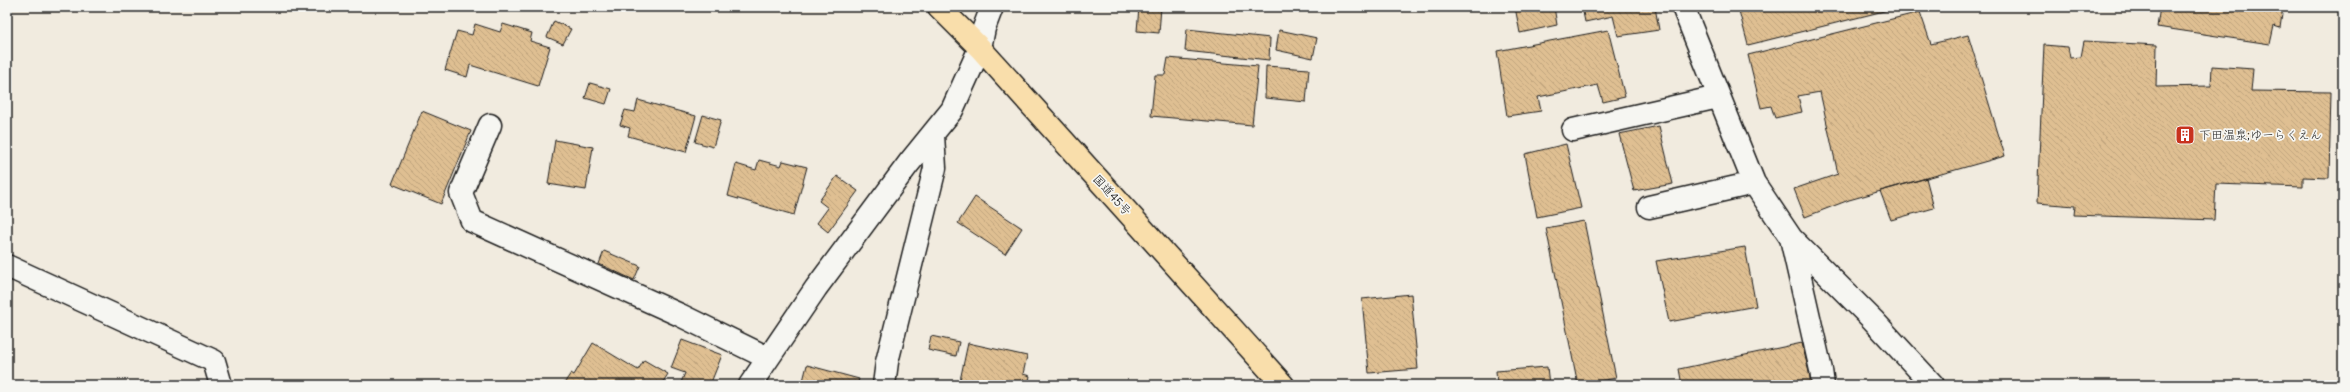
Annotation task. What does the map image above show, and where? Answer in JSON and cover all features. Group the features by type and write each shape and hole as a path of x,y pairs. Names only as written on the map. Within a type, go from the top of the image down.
{"highway":[{"name":"国道45号","path":"939,7 980,48 1283,385"}],"street":[{"path":"750,385 816,288 952,110 980,48 984,28 992,7"},
{"path":"1683,7 1718,97 1754,183 1791,238 1873,320 1933,385"},
{"path":"1572,130 1718,97"},
{"path":"490,124 461,193 472,221 680,315 768,358"},
{"path":"884,385 887,362 935,168 932,135"},
{"path":"1649,207 1754,183"},
{"path":"1791,238 1821,370 1822,385"},
{"path":"7,266 214,361 221,385"}],"building":[{"path":"1139,7 1161,7 1159,33 1137,31"},
{"path":"1515,7 1554,7 1557,25 1520,33"},
{"path":"1582,7 1655,7 1659,30 1618,36 1613,16 1585,22"},
{"path":"1738,7 1900,7 1748,45"},
{"path":"2160,7 2283,7 2280,28 2274,26 2270,44 2157,27"},
{"path":"1920,12 1931,44 1968,35 2005,156 1849,200 1805,217 1794,189 1838,174 1820,92 1798,96 1802,112 1775,118 1771,106 1761,108 1748,55"},
{"path":"554,21 571,29 563,44 547,37"},
{"path":"475,24 500,32 503,24 532,33 530,41 550,47 538,86 470,65 467,77 445,70 457,31 472,35"},
{"path":"1187,29 1270,38 1269,60 1185,51"},
{"path":"1279,30 1317,38 1313,58 1276,50"},
{"path":"1608,30 1625,97 1603,102 1598,85 1538,97 1541,111 1507,116 1497,51"},
{"name":"下田温泉;ゆーらくえん","path":"2084,41 2157,45 2156,87 2211,86 2212,66 2253,69 2251,91 2331,92 2329,178 2303,177 2303,187 2216,184 2214,220 2074,215 2075,206 2037,203 2044,45 2068,47 2070,58 2081,57"},
{"path":"1168,58 1258,66 1252,125 1151,116 1155,75 1165,75"},
{"path":"1266,66 1309,69 1306,102 1265,98"},
{"path":"590,83 611,89 606,104 585,98"},
{"path":"638,100 696,116 686,152 628,136 630,128 620,125 625,110 635,112"},
{"path":"422,111 471,131 441,204 392,184"},
{"path":"703,115 721,120 713,147 695,142"},
{"path":"1659,126 1673,184 1634,191 1619,134"},
{"path":"555,140 593,147 586,190 548,184"},
{"path":"1566,144 1581,208 1537,217 1525,154"},
{"path":"759,160 781,166 783,161 807,167 794,215 728,196 736,164 756,170"},
{"path":"837,176 858,191 828,232 817,223 828,208 819,201"},
{"path":"1926,178 1934,208 1891,220 1880,191"},
{"path":"975,197 1022,228 1005,254 958,223"},
{"path":"1584,221 1616,378 1578,385 1546,228"},
{"path":"1745,247 1756,306 1669,322 1656,261"},
{"path":"604,251 640,266 634,280 599,264"},
{"path":"1411,294 1418,369 1369,373 1362,299"},
{"path":"931,336 959,342 956,356 928,350"},
{"path":"682,340 722,355 710,385 680,385 685,373 671,368"},
{"path":"593,343 638,370 644,360 668,374 661,385 563,385 571,373 574,375"},
{"path":"968,343 1027,356 1023,374 1030,376 1028,385 959,385"},
{"path":"1802,343 1812,385 1682,385 1679,369"},
{"path":"807,365 859,379 857,385 802,385"},
{"path":"1547,367 1549,385 1497,385 1496,371"}],"place":[{"name":"下田温泉;ゆーらくえん","path":"2185,135"}]}
